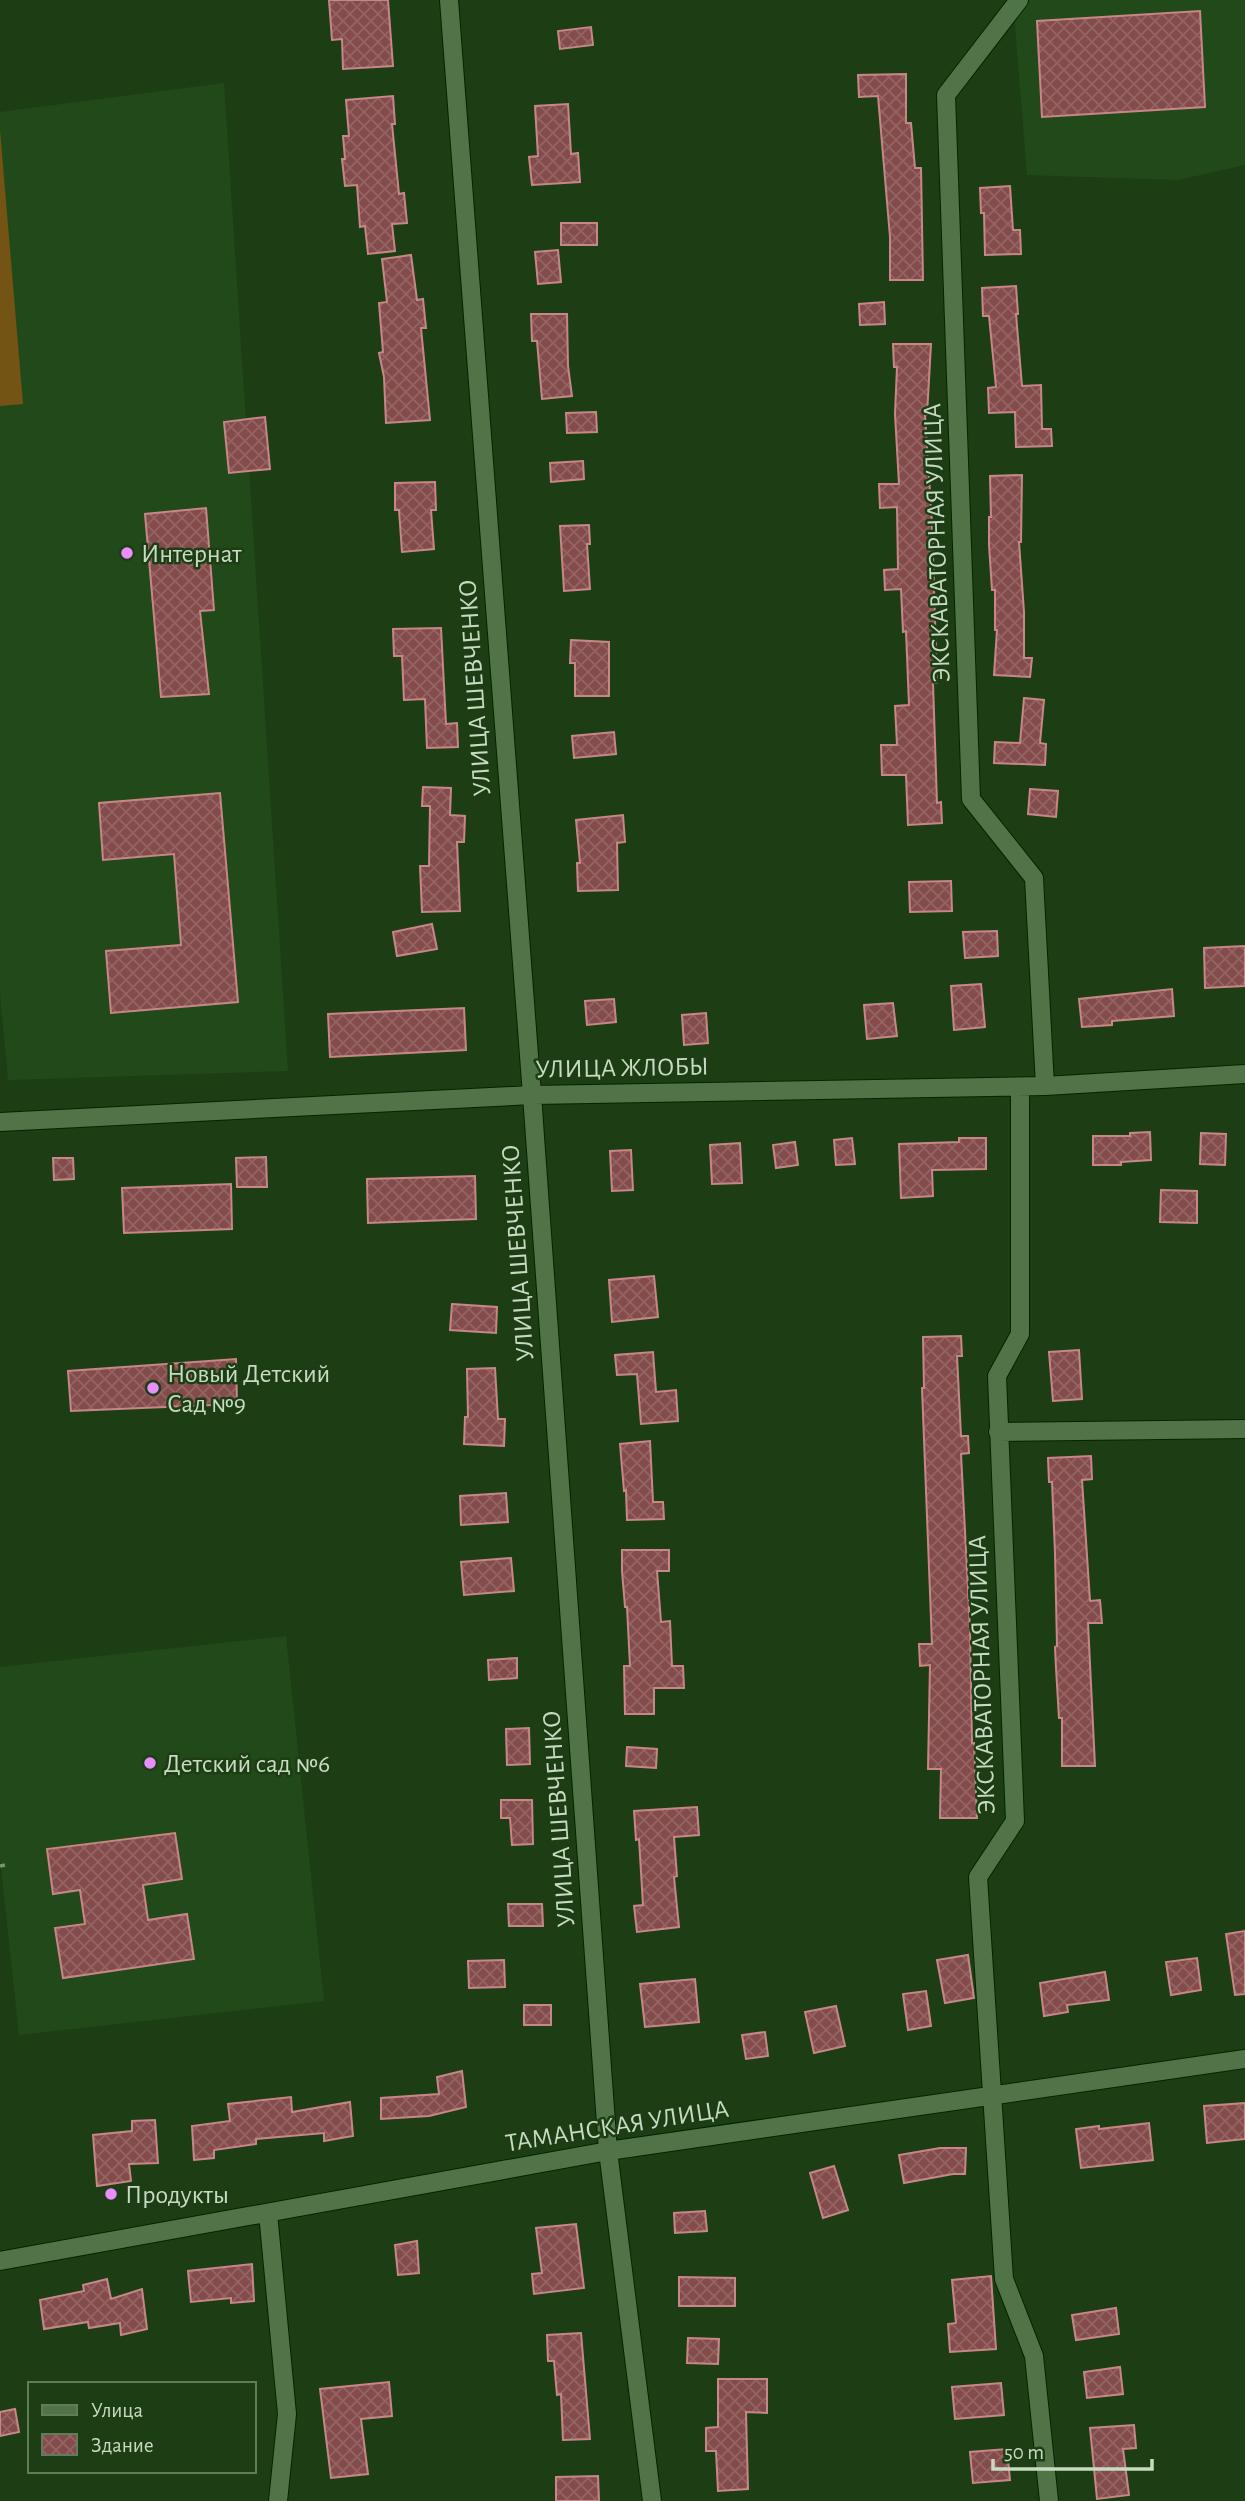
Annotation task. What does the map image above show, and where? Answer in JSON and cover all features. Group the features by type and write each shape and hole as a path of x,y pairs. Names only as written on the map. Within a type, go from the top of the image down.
{"street":[{"name":"УЛИЦА ШЕВЧЕНКО","path":"449,0 608,2151 652,2501"},
{"name":"ЭКСКАВАТОРНАЯ УЛИЦА","path":"1019,0 946,95 971,799 1034,878 1045,1086"},
{"name":"УЛИЦА ЖЛОБЫ","path":"0,1122 532,1095 1020,1087 1245,1074"},
{"name":"ЭКСКАВАТОРНАЯ УЛИЦА","path":"1020,1087 1020,1334 997,1376 1015,1821 978,1877 1004,2280 1034,2356 1049,2501"},
{"path":"998,1433 1245,1429"},
{"name":"ТАМАНСКАЯ УЛИЦА","path":"0,2261 608,2151 1245,2059"},
{"path":"268,2213 287,2414 278,2501"}],"shaded area":[{"path":"1013,0 1245,0 1245,165 1178,180 1027,175"},
{"name":"Интернат","path":"224,83 288,1071 8,1080 0,993 0,112"},
{"path":"0,130 23,404 0,406"},
{"name":"Детский сад №6","path":"286,1636 324,2001 19,2035 0,1858 0,1667"}],"building":[{"path":"329,0 388,0 393,66 343,69 342,39 332,40"},
{"path":"1200,11 1205,107 1042,117 1037,21"},
{"path":"591,27 593,45 560,49 558,31"},
{"path":"906,74 906,123 911,123 915,168 921,168 923,280 890,280 890,237 878,96 859,97 858,75"},
{"path":"393,96 395,124 392,124 399,194 404,193 407,223 392,224 395,251 368,254 365,226 360,227 357,185 345,186 343,136 349,136 346,100"},
{"path":"568,104 571,154 578,153 580,182 532,185 529,157 538,156 535,106"},
{"path":"1010,186 1013,230 1020,230 1021,254 985,255 984,213 981,213 980,188"},
{"path":"561,223 597,223 597,245 561,245"},
{"path":"558,250 561,282 538,284 535,252"},
{"path":"411,255 417,300 423,299 426,328 421,328 430,420 386,423 384,377 379,353 383,352 379,303 387,302 382,259"},
{"path":"1016,286 1022,386 1041,385 1042,429 1051,429 1052,446 1016,447 1015,412 989,413 988,388 996,387 989,316 983,316 982,288"},
{"path":"884,302 885,324 860,325 859,304"},
{"path":"531,314 567,314 568,366 572,396 542,399 537,341 532,341"},
{"path":"893,344 931,344 925,415 932,523 937,683 933,683 937,803 941,802 942,823 908,825 906,775 882,775 881,745 897,745 895,706 909,705 901,589 885,590 884,570 898,569 897,507 880,508 879,484 899,484 895,414 897,367 894,367"},
{"path":"596,412 597,432 567,433 566,413"},
{"path":"265,417 270,469 229,473 224,422"},
{"path":"583,461 584,479 551,482 550,463"},
{"path":"1022,475 1019,542 1024,658 1032,658 1030,677 994,675 997,630 989,545 990,476"},
{"path":"435,482 436,510 431,510 434,549 402,552 399,510 395,510 395,483"},
{"path":"206,508 214,610 200,611 209,694 161,697 145,514"},
{"path":"589,525 590,544 587,544 590,589 564,591 560,526"},
{"path":"441,628 446,724 457,723 458,747 427,748 425,699 404,700 402,656 394,656 393,629"},
{"path":"571,640 609,642 609,696 575,696 575,663 570,663"},
{"path":"1024,698 1044,700 1040,743 1046,744 1045,765 994,763 995,742 1020,743"},
{"path":"614,732 616,754 574,758 572,736"},
{"path":"423,787 451,788 450,815 465,816 464,842 457,842 460,911 422,912 420,866 429,866 430,806 422,806"},
{"path":"1030,789 1058,791 1056,817 1028,814"},
{"path":"220,793 238,1002 111,1013 106,951 181,945 174,854 103,860 99,803"},
{"path":"623,815 625,842 617,843 618,890 578,891 577,863 580,863 576,820"},
{"path":"951,881 952,911 910,912 909,882"},
{"path":"432,924 437,949 397,956 393,932"},
{"path":"997,931 998,956 965,958 963,932"},
{"path":"1245,946 1245,986 1205,988 1204,948"},
{"path":"981,984 985,1027 954,1030 951,986"},
{"path":"1172,989 1174,1016 1112,1021 1112,1025 1082,1027 1079,999"},
{"path":"614,999 616,1022 587,1025 585,1001"},
{"path":"893,1003 897,1036 867,1039 864,1005"},
{"path":"464,1008 466,1050 330,1057 328,1014"},
{"path":"706,1013 708,1043 684,1045 682,1015"},
{"path":"1150,1132 1151,1160 1121,1162 1121,1165 1093,1165 1093,1136 1130,1136 1130,1133"},
{"path":"1201,1133 1226,1134 1225,1165 1200,1164"},
{"path":"852,1138 855,1164 836,1165 834,1140"},
{"path":"959,1138 986,1138 986,1169 932,1170 933,1196 901,1198 899,1144 959,1142"},
{"path":"795,1142 798,1165 776,1168 773,1145"},
{"path":"740,1143 742,1183 712,1184 710,1145"},
{"path":"631,1150 633,1190 612,1191 610,1151"},
{"path":"266,1157 267,1187 237,1187 236,1158"},
{"path":"53,1158 73,1158 74,1179 54,1180"},
{"path":"475,1176 476,1219 368,1223 367,1179"},
{"path":"231,1184 232,1229 124,1233 122,1188"},
{"path":"1161,1190 1197,1191 1197,1223 1160,1222"},
{"path":"654,1276 658,1317 612,1322 609,1280"},
{"path":"452,1304 497,1307 496,1333 450,1330"},
{"path":"961,1336 962,1356 957,1356 961,1436 968,1436 969,1453 961,1454 977,1818 940,1818 941,1769 928,1769 930,1665 920,1666 919,1644 932,1644 922,1388 923,1337"},
{"path":"1079,1350 1082,1399 1053,1401 1049,1352"},
{"path":"653,1352 656,1392 676,1390 678,1421 641,1424 637,1374 617,1375 615,1355"},
{"name":"Новый Детский Сад №9","path":"236,1359 237,1404 71,1411 68,1371"},
{"path":"495,1368 498,1419 505,1419 504,1446 464,1444 465,1417 468,1417 467,1369"},
{"path":"650,1441 653,1502 663,1502 664,1519 627,1520 620,1444"},
{"path":"1091,1456 1092,1479 1082,1480 1090,1601 1100,1600 1102,1623 1088,1623 1095,1766 1062,1766 1062,1718 1059,1718 1055,1647 1052,1482 1049,1482 1048,1458"},
{"path":"506,1493 508,1522 461,1525 460,1496"},
{"path":"622,1550 669,1550 669,1571 657,1571 661,1622 670,1621 672,1666 683,1666 684,1688 654,1688 654,1714 625,1714 624,1666 630,1666"},
{"path":"511,1558 514,1591 464,1595 461,1562"},
{"path":"517,1658 517,1678 489,1680 488,1660"},
{"path":"529,1728 530,1764 507,1765 506,1729"},
{"path":"627,1747 657,1749 656,1768 626,1766"},
{"path":"501,1800 532,1800 533,1844 512,1845 510,1818 501,1818"},
{"path":"697,1807 699,1835 674,1837 677,1876 674,1877 679,1927 637,1932 634,1906 643,1905 639,1839 636,1840 634,1811"},
{"path":"175,1833 182,1879 143,1885 148,1920 187,1914 194,1959 63,1978 55,1928 85,1924 80,1890 53,1894 47,1849"},
{"path":"508,1904 542,1904 543,1926 509,1926"},
{"path":"1245,1931 1245,1994 1235,1995 1226,1934"},
{"path":"968,1955 974,1998 945,2003 937,1960"},
{"path":"1197,1958 1201,1990 1171,1995 1166,1962"},
{"path":"504,1960 505,1987 469,1988 468,1961"},
{"path":"1105,1972 1109,2000 1067,2005 1068,2012 1044,2016 1040,1983"},
{"path":"695,1979 699,2022 645,2027 640,1984"},
{"path":"926,1991 931,2026 908,2030 903,1994"},
{"path":"524,2005 551,2005 551,2025 524,2025"},
{"path":"836,2006 845,2046 814,2053 805,2012"},
{"path":"765,2032 768,2056 746,2059 742,2035"},
{"path":"462,2071 466,2107 429,2116 381,2119 381,2098 439,2094 437,2077"},
{"path":"291,2097 292,2112 350,2102 353,2136 324,2141 324,2133 256,2139 256,2144 214,2150 214,2158 194,2160 192,2126 230,2121 228,2104"},
{"path":"1245,2103 1245,2139 1207,2143 1204,2106"},
{"path":"155,2120 158,2163 129,2164 131,2181 97,2186 93,2135 132,2131 132,2121"},
{"path":"1149,2123 1153,2160 1081,2168 1076,2129"},
{"path":"940,2148 966,2148 965,2174 904,2183 899,2155"},
{"path":"834,2166 848,2210 823,2218 810,2173"},
{"path":"705,2211 707,2231 675,2233 674,2213"},
{"path":"576,2224 584,2288 534,2294 532,2274 542,2273 536,2228"},
{"path":"417,2241 419,2273 398,2275 395,2245"},
{"path":"252,2264 254,2301 231,2303 231,2298 191,2302 188,2271"},
{"path":"991,2276 996,2349 950,2352 948,2324 956,2323 952,2280"},
{"path":"679,2277 735,2278 735,2306 679,2306"},
{"path":"107,2279 111,2299 142,2289 147,2329 121,2335 120,2323 89,2328 88,2322 44,2329 40,2300 84,2291 83,2285"},
{"path":"1116,2308 1119,2334 1076,2340 1072,2315"},
{"path":"581,2333 590,2439 563,2440 561,2394 557,2395 554,2361 548,2361 547,2335"},
{"path":"688,2338 719,2339 718,2364 687,2363"},
{"path":"1120,2367 1123,2394 1087,2398 1084,2372"},
{"path":"718,2379 767,2379 767,2413 746,2412 748,2489 718,2491 716,2451 706,2451 706,2428 718,2427"},
{"path":"389,2382 392,2416 361,2419 368,2474 331,2478 320,2389"},
{"path":"1001,2383 1004,2415 955,2419 952,2387"},
{"path":"15,2409 19,2432 0,2436 0,2412"},
{"path":"1134,2425 1136,2448 1123,2449 1129,2495 1097,2499 1090,2428"},
{"path":"1007,2449 1010,2480 973,2483 970,2452"},
{"path":"598,2476 599,2501 556,2501 556,2477"}],"place":[{"name":"Интернат","path":"127,553"},
{"name":"Новый Детский Сад №9","path":"153,1388"},
{"name":"Детский сад №6","path":"150,1763"},
{"name":"Продукты","path":"111,2194"}]}
